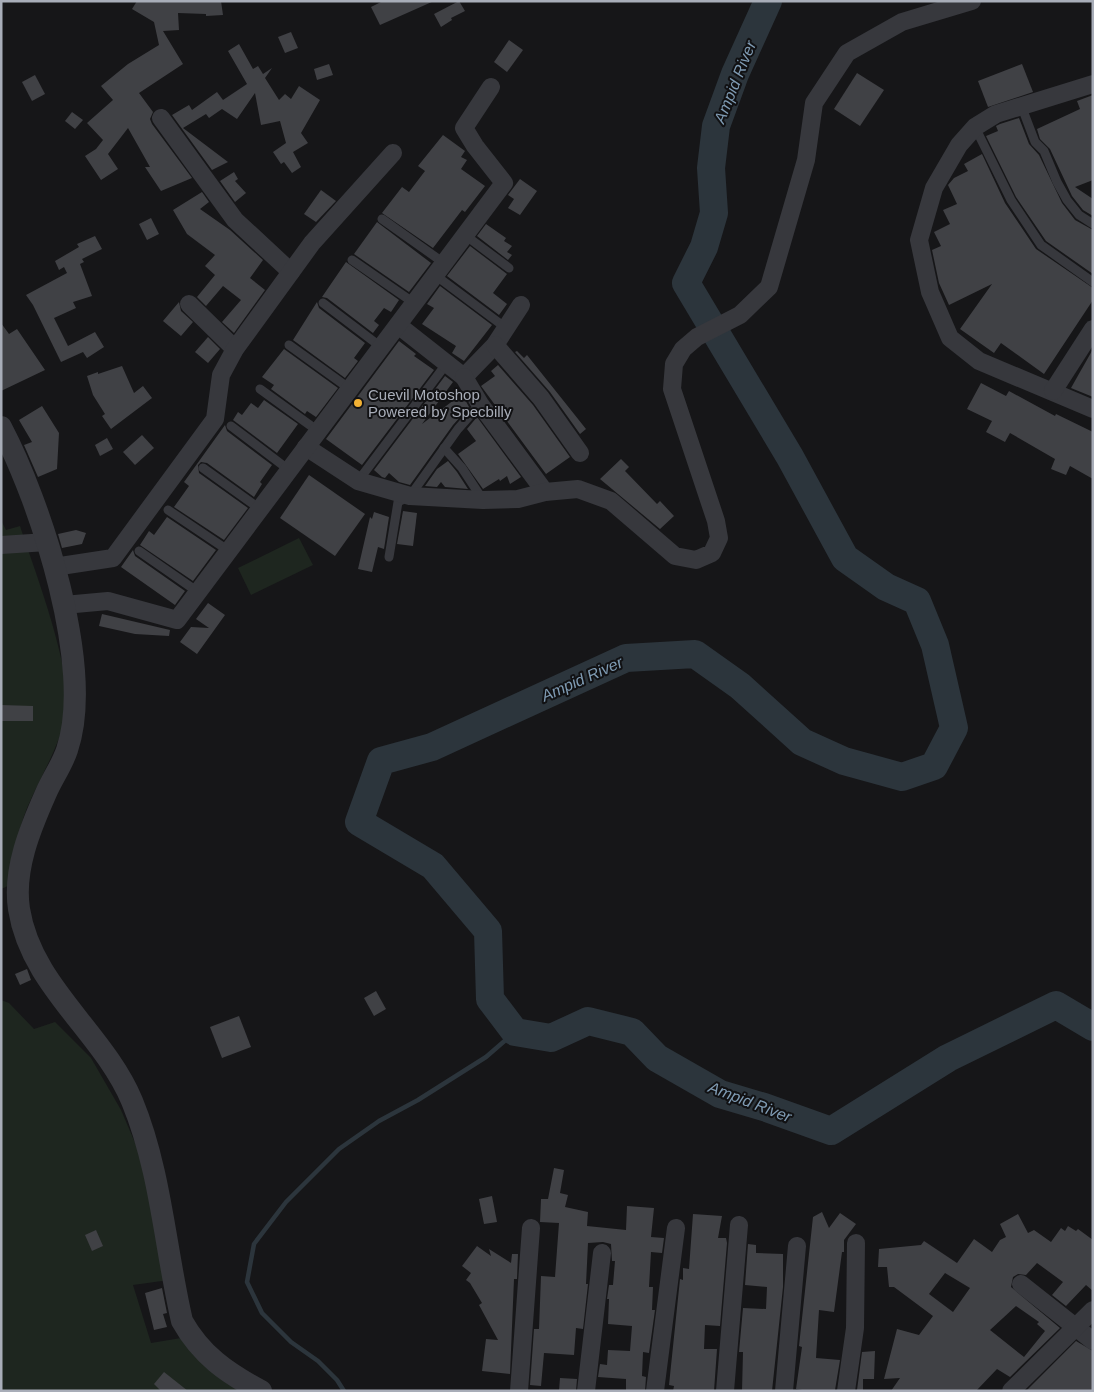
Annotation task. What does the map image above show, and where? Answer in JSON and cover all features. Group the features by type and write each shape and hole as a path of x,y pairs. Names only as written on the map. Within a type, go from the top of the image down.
{"street":[{"path":"306,447 358,481 410,496 518,500 544,492 578,489 611,501 675,556 696,560 712,553 719,538 716,521 672,389 674,364 683,349 697,337 740,315 769,287 806,160 814,102 848,53 902,22 972,1"},
{"path":"1093,84 1021,104 996,114 975,127 959,145 934,188 919,240 930,292 950,338 979,361 1053,390 1093,409"},
{"path":"64,605 108,601 177,620 504,183 471,150 464,128 491,88"},
{"path":"161,118 235,220 291,272"},
{"path":"54,567 113,558 215,419 221,375 235,349 312,243 393,153"},
{"path":"189,304 235,349"},
{"path":"464,377 495,345 521,305"},
{"path":"398,325 464,377 480,404 544,492"},
{"path":"1053,390 1093,329"},
{"path":"495,345 541,398 580,453"},
{"path":"1,427 28,486 47,542 64,605 73,658 76,692 74,723 67,752 46,793 22,856 17,888 23,925 37,961 61,998 108,1056 132,1101 151,1155 182,1321 192,1339 212,1361 232,1376 261,1391"},
{"path":"1,545 47,542"},
{"path":"726,1391 739,1225"},
{"path":"519,1391 531,1228"},
{"path":"656,1391 676,1228"},
{"path":"846,1391 855,1328 856,1243"},
{"path":"784,1391 797,1246"},
{"path":"586,1391 602,1253"},
{"path":"1021,1284 1093,1341"},
{"path":"1011,1391 1093,1310"}],"lane":[{"path":"1021,104 1035,142 1044,150 1057,182 1067,200 1079,215 1093,224"},
{"path":"975,127 1011,200 1041,246 1093,282"},
{"path":"382,218 506,328"},
{"path":"464,235 509,268"},
{"path":"352,260 414,303"},
{"path":"323,303 381,347"},
{"path":"289,345 350,389"},
{"path":"358,481 447,363"},
{"path":"260,389 318,431"},
{"path":"388,557 398,502 410,496 444,448 480,404"},
{"path":"231,426 289,470"},
{"path":"444,448 462,468 483,500"},
{"path":"203,468 260,509"},
{"path":"168,510 229,551"},
{"path":"139,552 198,592"}],"shaded area":[{"path":"1,520 6,530 20,526 59,647 67,696 66,714 59,739 24,817 8,886 1,889"},
{"path":"299,538 313,565 251,595 238,568"},
{"path":"1,1000 9,1003 34,1029 55,1022 91,1058 121,1110 139,1152 169,1280 133,1285 151,1343 181,1338 243,1391 1,1391"}],"building":[{"path":"137,1 221,1 223,15 206,16 206,14 178,13 179,30 163,31 183,64 139,93 153,112 150,119 152,124 192,178 161,191 145,167 150,167 128,128 108,154 118,169 101,180 85,156 96,149 103,140 87,123 113,100 101,86 128,64 159,45 154,22 132,9"},
{"path":"383,1 434,1 380,25 371,7"},
{"path":"459,1 465,11 451,18 452,20 441,27 434,14"},
{"path":"291,32 298,48 285,53 278,37"},
{"path":"509,40 523,50 507,72 494,62"},
{"path":"239,44 253,69 258,66 263,74 272,68 265,78 279,100 285,94 291,99 299,86 320,100 301,133 308,143 293,152 301,167 292,173 284,162 281,164 273,152 286,143 280,121 261,125 255,93 237,119 222,109 209,118 206,114 183,128 228,162 212,170 172,115 189,105 192,110 217,92 223,100 247,84 228,51"},
{"path":"329,64 333,75 317,80 314,69"},
{"path":"1022,64 1033,92 988,107 978,81"},
{"path":"857,73 884,90 860,126 834,109"},
{"path":"35,75 45,94 32,101 22,82"},
{"path":"1093,95 1093,180 1075,187 1093,199 1093,216 1083,210 1072,196 1050,149 1040,139 1037,129 1080,109 1077,101"},
{"path":"72,112 83,120 75,129 65,121"},
{"path":"1019,118 1029,144 1039,155 1062,203 1075,220 1093,230 1093,274 1046,241 1016,197 986,136 998,131 996,126"},
{"path":"443,135 465,151 461,157 467,160 461,169 485,186 465,212 462,210 433,248 382,213 402,187 409,192 425,171 418,166"},
{"path":"982,154 1005,203 1036,249 1093,288 1093,300 1044,374 1001,343 994,353 960,329 992,284 949,305 939,283 932,250 941,246 934,232 950,224 943,210 957,204 948,185 954,178 968,171 964,164"},
{"path":"234,172 238,179 235,181 246,193 235,202 220,181"},
{"path":"520,179 537,191 520,215 508,208 514,199 508,195"},
{"path":"321,190 336,201 316,222 304,214"},
{"path":"202,192 209,202 200,209 230,230 263,260 250,278 265,290 234,333 222,322 241,300 223,286 206,306 197,297 215,275 205,266 215,255 187,234 173,210"},
{"path":"151,218 159,234 147,240 139,224"},
{"path":"377,222 431,263 409,292 354,254"},
{"path":"486,224 506,238 504,241 512,246 507,252 512,255 508,260 477,236"},
{"path":"95,236 102,249 82,259 84,262 80,264 92,296 73,302 76,308 54,318 68,346 95,332 104,347 87,358 83,352 61,362 33,305 26,295 67,273 64,267 59,270 55,261 79,247 77,244"},
{"path":"470,246 507,274 493,293 507,304 499,315 447,276"},
{"path":"346,262 399,300 391,312 384,308 374,321 379,325 373,333 327,298 322,297"},
{"path":"440,286 492,325 464,361 452,353 456,346 422,324 434,308 427,304"},
{"path":"179,302 181,311 193,322 181,336 163,321"},
{"path":"317,302 319,308 365,343 354,358 358,361 345,378 293,340"},
{"path":"1,323 9,334 17,329 45,370 1,391"},
{"path":"208,337 220,349 208,363 195,352"},
{"path":"399,341 416,354 414,356 434,370 362,465 326,439"},
{"path":"284,349 338,388 316,417 307,411 305,414 271,389 274,385 262,377"},
{"path":"1093,349 1093,397 1071,388"},
{"path":"517,351 524,358 527,355 586,429 580,434 550,392 515,352"},
{"path":"498,365 533,405 570,457 546,474 481,386 495,376 491,371"},
{"path":"122,366 134,393 143,386 152,398 111,429 102,416 105,414 93,395 87,376"},
{"path":"445,376 453,382 422,424 462,394 469,407 453,425 410,485 399,482 389,473 385,478 382,477 374,470"},
{"path":"981,383 1006,396 1009,391 1055,416 1056,414 1093,432 1093,479 1070,466 1066,475 1051,469 1055,459 1010,433 1005,442 986,432 992,421 967,409"},
{"path":"264,400 298,424 277,453 233,420 238,412 242,415 251,403 258,408"},
{"path":"42,406 59,433 57,469 38,477 24,445 32,442 19,420"},
{"path":"477,417 521,477 510,484 507,476 483,489 458,454 476,441 467,429"},
{"path":"225,425 227,431 272,465 260,482 262,484 254,497 207,463 201,462 198,465 199,473 248,508 224,540 174,507 189,486 184,482"},
{"path":"142,435 154,448 135,465 123,452"},
{"path":"107,438 113,449 100,456 95,445"},
{"path":"621,459 629,467 625,471 657,504 660,501 674,516 660,529 600,479"},
{"path":"448,461 468,489 445,487 441,482 437,487 425,486 437,469"},
{"path":"309,475 365,514 335,556 280,518"},
{"path":"403,511 417,513 413,546 397,544"},
{"path":"374,512 389,517 384,549 378,547 372,572 358,569 370,517 372,519"},
{"path":"167,517 216,550 193,581 140,545 149,531 154,535"},
{"path":"76,530 86,533 82,544 62,548 58,534"},
{"path":"133,550 135,556 185,591 175,605 121,567"},
{"path":"208,603 225,615 197,654 180,642 191,627 209,628 196,619"},
{"path":"102,614 170,630 169,636 135,634 99,626"},
{"path":"1,705 33,706 33,721 1,721"},
{"path":"27,969 31,980 20,985 15,974"},
{"path":"376,991 386,1009 374,1016 364,998"},
{"path":"239,1016 251,1047 222,1058 210,1027"},
{"path":"554,1168 564,1170 560,1193 568,1195 565,1207 588,1212 587,1226 626,1230 627,1206 654,1208 651,1237 664,1238 662,1253 651,1252 649,1287 653,1287 652,1310 655,1310 649,1353 643,1352 642,1376 646,1377 645,1391 626,1391 626,1379 598,1377 600,1364 607,1365 608,1350 630,1351 632,1326 608,1324 609,1299 607,1299 609,1285 613,1285 615,1261 612,1261 611,1244 603,1242 588,1243 586,1284 588,1284 583,1329 576,1328 574,1355 544,1353 541,1386 530,1385 534,1329 539,1329 541,1276 555,1277 559,1223 540,1222 541,1199 548,1199"},
{"path":"492,1196 497,1222 484,1224 479,1199"},
{"path":"822,1212 829,1228 840,1213 856,1224 844,1240 844,1252 842,1252 834,1312 819,1310 816,1358 840,1360 835,1390 808,1391 796,1389 802,1347 799,1346 813,1217"},
{"path":"693,1214 722,1216 718,1238 726,1238 727,1243 720,1326 705,1325 704,1349 717,1349 714,1391 673,1391 674,1386 669,1385 680,1279 683,1280 683,1268 689,1269"},
{"path":"1018,1214 1028,1233 1034,1230 1051,1242 1061,1228 1065,1231 1068,1226 1076,1231 1078,1229 1093,1240 1093,1291 1086,1285 1066,1306 1052,1295 1063,1282 1037,1263 1026,1275 1018,1274 1013,1277 1011,1287 1060,1328 1010,1377 997,1369 976,1391 891,1391 900,1378 884,1379 897,1329 919,1335 933,1316 894,1287 889,1287 887,1267 878,1267 879,1249 921,1245 924,1241 957,1263 974,1239 992,1252 1000,1240 1006,1237 1000,1224","holes":["945,1273 970,1288 953,1312 929,1294","1016,1306 1039,1322 1037,1324 1045,1331 1024,1357 990,1330"]},
{"path":"96,1230 103,1246 92,1251 85,1235"},
{"path":"748,1244 756,1245 756,1253 783,1254 783,1287 772,1391 742,1391 743,1352 739,1352 743,1308 766,1309 767,1287 745,1285"},
{"path":"477,1246 491,1256 489,1249 511,1263 512,1254 518,1254 517,1279 514,1279 510,1374 482,1371 486,1339 498,1340 479,1305 482,1303 470,1283 466,1280 471,1273 462,1266"},
{"path":"162,1288 167,1313 163,1314 167,1327 154,1330 145,1293"},
{"path":"1076,1341 1093,1351 1093,1391 1027,1390"},
{"path":"875,1351 874,1379 863,1379 863,1390 857,1390 862,1352"},
{"path":"164,1372 188,1391 161,1391 154,1384"},
{"path":"560,1378 577,1379 576,1391 559,1391"}],"waterway":[{"name":"Ampid River","path":"768,1 735,74 716,126 711,168 714,213 704,247 686,283 790,457 845,558 886,587 917,601 935,645 954,728 934,766 902,777 844,761 802,742 740,686 695,654 626,658 432,747 381,761 359,822 433,866 488,931 490,999 515,1032 551,1038 588,1021 632,1032 657,1058 720,1094 764,1107 831,1131 948,1058 1056,1005 1093,1027"},
{"path":"344,1391 337,1380 318,1361 291,1342 262,1313 247,1282 254,1244 286,1202 339,1149 379,1121 418,1100 486,1057 515,1032"}],"place":[{"name":"Cuevil Motoshop Powered by Specbilly","path":"358,403"}]}
